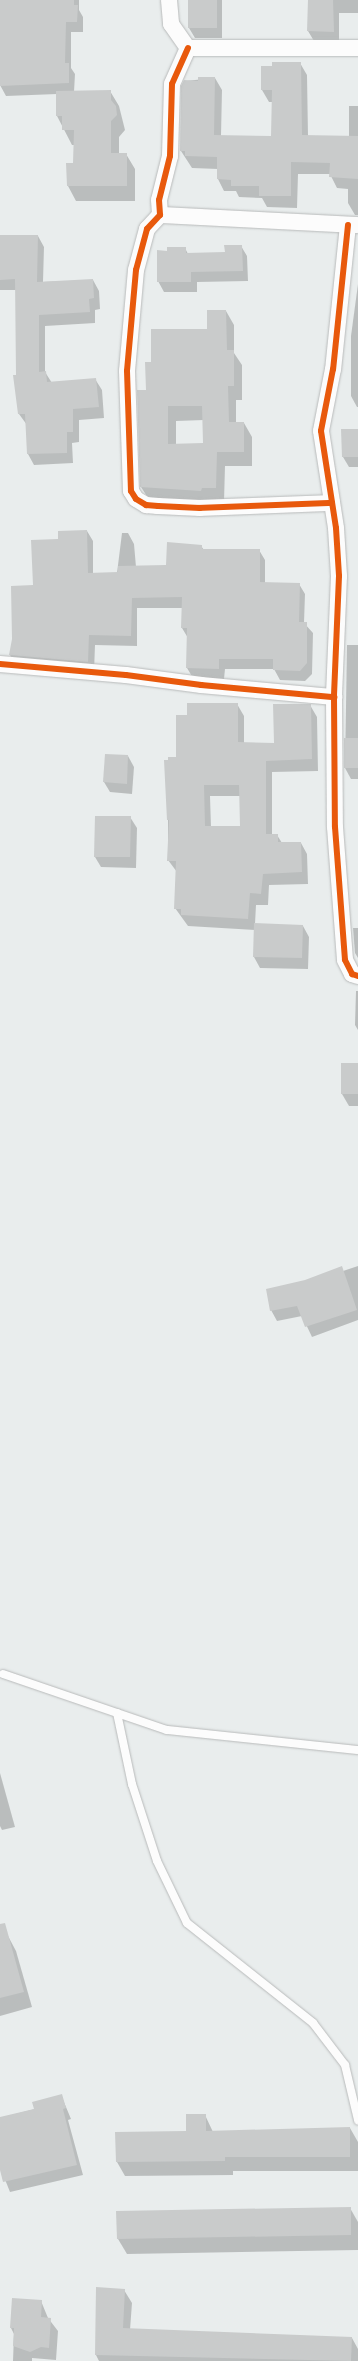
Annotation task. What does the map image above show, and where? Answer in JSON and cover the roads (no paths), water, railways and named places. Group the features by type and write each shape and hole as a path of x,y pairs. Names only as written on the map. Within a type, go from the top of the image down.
{"street":[{"path":"169,0 171,24 188,48"},
{"path":"188,48 358,48"},
{"path":"188,48 172,84 170,156 160,200 160,215 147,229 136,270 127,371 131,491 136,499 146,505 158,506 200,508 332,502"},
{"path":"160,215 353,225 333,369 321,431 332,502 339,576 334,697 335,827 346,960 352,974 358,976"},
{"path":"0,664 126,675 201,685 334,697"}],"lane":[{"path":"3,1674 167,1730 358,1750"},
{"path":"117,1713 132,1784 157,1861 187,1923 313,2024 345,2065 358,2120"}]}
